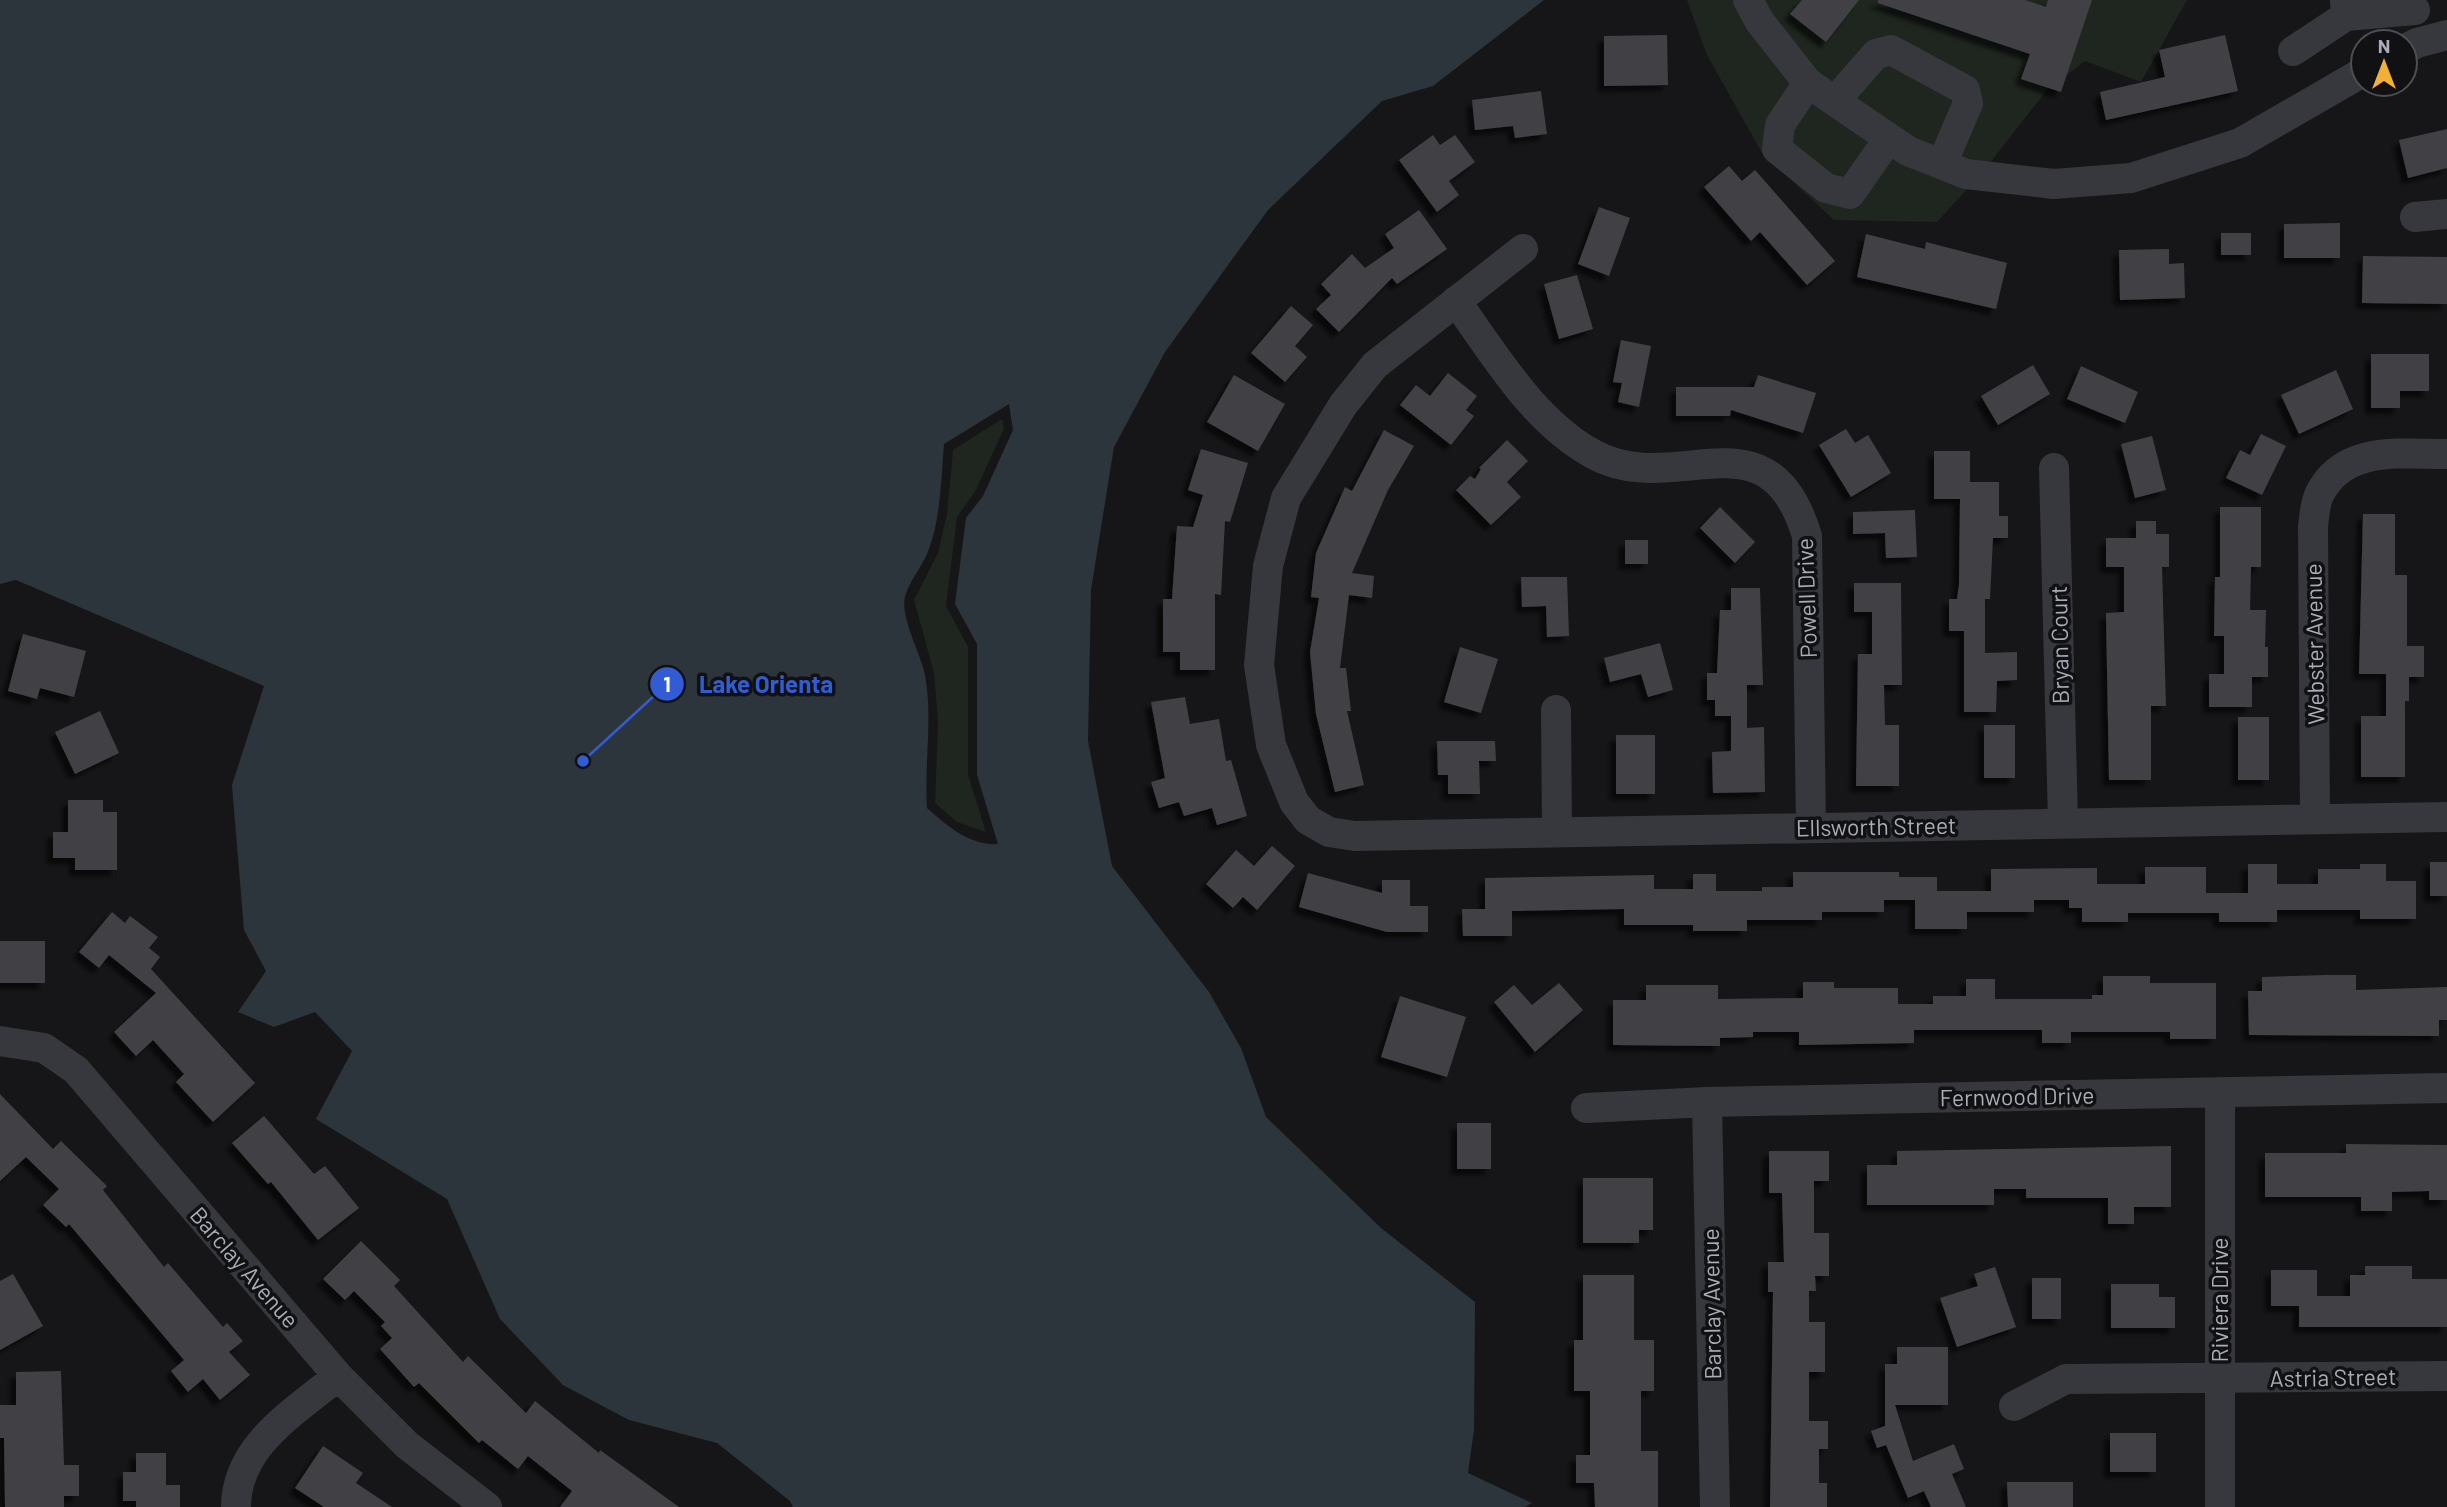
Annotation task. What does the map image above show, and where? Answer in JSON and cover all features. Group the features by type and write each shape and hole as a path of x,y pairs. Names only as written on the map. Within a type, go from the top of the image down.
{"street":[{"path":"1748,0 1760,22 1808,83 1908,151 1966,174 2054,184 2131,178 2240,143 2349,80"},
{"path":"2293,51 2345,8 2414,5 2412,28"},
{"path":"2419,44 2447,35"},
{"path":"1835,102 1876,54 1891,50 1965,90 1968,103 1942,164"},
{"path":"1808,83 1780,125 1777,149 1826,188 1850,194 1889,138"},
{"path":"2415,217 2447,214"},
{"path":"1456,301 1523,249"},
{"name":"Ellsworth Street","path":"1456,301 1375,365 1343,405 1286,498 1268,566 1259,665 1271,745 1294,802 1308,820 1329,832 1355,836 2063,821 2447,817"},
{"name":"Powell Drive","path":"1456,301 1517,383 1560,433 1595,456 1633,467 1740,464 1766,471 1784,484 1799,509 1807,536 1811,828"},
{"name":"Webster Avenue","path":"2315,818 2312,527 2319,496 2333,474 2351,461 2377,454 2447,454"},
{"name":"Bryan Court","path":"2054,468 2063,821"},
{"path":"1556,710 1557,832"},
{"name":"Barclay Avenue","path":"0,1041 44,1048 76,1070 338,1376 407,1445 487,1507"},
{"name":"Fernwood Drive","path":"1587,1108 1707,1102 2447,1088"},
{"name":"Riviera Drive","path":"2220,1092 2220,1507"},
{"name":"Barclay Avenue","path":"1707,1102 1715,1507"},
{"path":"236,1507 244,1465 262,1440 338,1376"},
{"name":"Astria Street","path":"2014,1406 2066,1379 2447,1376"}],"shaded area":[{"path":"0,0 1544,0 1433,86 1382,101 1268,210 1165,352 1114,447 1091,590 1088,741 1112,866 1209,992 1241,1048 1266,1117 1381,1228 1475,1302 1474,1430 1468,1473 1532,1503 1525,1507 793,1507 790,1501 717,1443 629,1420 563,1385 500,1319 447,1199 316,1119 352,1051 315,1012 274,1027 238,1012 266,971 244,930 232,785 264,686 16,580 0,584","holes":["1009,404 1013,430 983,496 966,518 955,604 977,644 977,775 998,844 988,844 959,833 927,808 927,692 923,666 904,606 907,591 926,555 936,524 944,444"]},
{"path":"1687,0 1736,0 1752,30 1970,186 1937,222 1834,220 1762,153 1707,55"},
{"path":"1761,0 2187,0 2141,82 2085,61 2047,90 1989,164 1968,162 1912,140 1815,74"},
{"path":"1002,419 1004,429 976,490 957,517 946,606 968,647 968,775 986,832 957,822 935,803 938,721 934,673 914,600 938,553 947,514 953,450"}],"building":[{"path":"1802,0 1859,0 1826,42 1790,14"},
{"path":"1878,0 2025,0 2046,7 2048,0 2092,0 2061,92 2021,79 2030,54 1878,3"},
{"path":"1667,35 1668,85 1604,86 1604,36"},
{"path":"2225,35 2238,91 2106,120 2100,92 2165,77 2159,50"},
{"path":"1541,91 1547,134 1515,138 1513,126 1475,130 1472,100"},
{"path":"2447,129 2447,168 2408,178 2399,140"},
{"path":"1433,135 1440,145 1455,135 1475,162 1449,181 1459,195 1437,212 1399,160"},
{"path":"1729,166 1742,181 1755,170 1835,261 1807,285 1760,232 1751,241 1704,187"},
{"path":"1599,207 1630,218 1609,276 1578,264"},
{"path":"1419,210 1447,249 1397,284 1392,278 1339,332 1316,309 1331,295 1321,284 1352,254 1365,268 1394,248 1385,234"},
{"path":"2340,223 2340,258 2284,258 2284,224"},
{"path":"2221,233 2251,233 2251,255 2221,255"},
{"path":"1866,234 1925,249 1926,242 2007,263 1996,309 1857,277"},
{"path":"2169,249 2169,264 2184,263 2185,298 2120,300 2119,250"},
{"path":"2363,256 2447,257 2447,304 2362,303"},
{"path":"1577,275 1593,329 1559,339 1544,284"},
{"path":"1291,306 1313,325 1295,346 1307,357 1285,382 1251,353"},
{"path":"1621,340 1651,346 1639,407 1618,402 1622,383 1613,382"},
{"path":"2371,354 2429,354 2429,391 2400,391 2400,408 2371,408"},
{"path":"2033,365 2050,394 1998,425 1981,396"},
{"path":"2081,366 2138,392 2125,423 2067,399"},
{"path":"2336,370 2353,409 2299,434 2281,395"},
{"path":"1448,373 1477,396 1466,410 1474,416 1451,445 1400,405 1416,385 1430,396"},
{"path":"1234,375 1285,404 1258,451 1207,422"},
{"path":"1758,375 1816,393 1803,433 1731,410 1730,416 1676,416 1676,387 1754,387"},
{"path":"1846,429 1855,443 1868,435 1891,473 1851,497 1819,445"},
{"path":"1384,430 1414,446 1388,490 1352,573 1374,576 1372,598 1349,595 1340,668 1346,668 1351,711 1347,711 1364,785 1335,792 1316,714 1310,652 1319,598 1311,597 1316,553 1345,487 1352,491"},
{"path":"2261,434 2286,446 2262,495 2226,478 2240,450 2250,455"},
{"path":"2152,436 2166,490 2135,498 2121,444"},
{"path":"1507,440 1528,461 1507,482 1521,497 1491,525 1456,490 1470,476 1475,479 1481,469 1479,468"},
{"path":"1201,449 1248,463 1230,522 1225,521 1221,595 1215,594 1215,670 1180,670 1180,652 1163,652 1163,599 1172,599 1177,526 1193,527 1203,495 1188,490"},
{"path":"1934,451 1970,451 1970,482 1999,482 1999,516 2008,516 2008,538 1993,538 1990,599 1985,599 1985,653 2017,652 2017,680 1997,681 1996,712 1964,712 1964,631 1949,631 1949,599 1957,599 1959,585 1960,499 1934,499"},
{"path":"1720,507 1755,542 1735,563 1700,528"},
{"path":"2220,507 2261,507 2261,567 2251,567 2250,610 2266,610 2265,647 2268,647 2268,677 2252,677 2252,707 2209,707 2209,674 2224,674 2224,636 2214,636 2215,577 2220,577"},
{"path":"1915,510 1917,557 1886,558 1885,533 1853,534 1853,512"},
{"path":"2363,514 2395,514 2395,575 2407,575 2407,646 2424,646 2424,677 2409,677 2409,701 2405,701 2405,777 2361,777 2361,716 2386,716 2386,674 2359,674"},
{"path":"2136,521 2156,521 2156,534 2169,534 2169,567 2162,567 2166,706 2151,706 2151,780 2109,780 2106,613 2124,612 2124,567 2106,567 2106,538 2136,538"},
{"path":"1625,540 1648,540 1648,564 1625,564"},
{"path":"1521,577 1567,577 1569,636 1547,637 1546,606 1522,607"},
{"path":"1854,583 1901,583 1902,685 1884,685 1885,725 1899,725 1899,786 1856,786 1858,654 1872,654 1872,612 1854,612"},
{"path":"1731,588 1760,588 1763,685 1747,685 1747,728 1764,727 1765,792 1713,793 1712,752 1731,751 1731,716 1715,716 1715,700 1707,700 1707,673 1717,673 1720,610 1731,610"},
{"path":"23,634 86,651 74,697 40,688 37,699 8,691"},
{"path":"1660,643 1673,690 1648,697 1641,674 1610,682 1604,658"},
{"path":"1460,647 1498,659 1481,713 1444,702"},
{"path":"1185,697 1190,724 1219,719 1226,761 1231,760 1247,816 1217,825 1212,808 1184,816 1179,802 1159,808 1151,782 1165,778 1151,702"},
{"path":"100,711 119,753 75,774 55,732"},
{"path":"2238,717 2269,717 2269,780 2238,780"},
{"path":"1984,725 2015,725 2015,778 1984,778"},
{"path":"1616,735 1655,735 1655,794 1616,794"},
{"path":"1437,741 1495,741 1496,761 1479,761 1480,794 1448,794 1448,775 1438,775"},
{"path":"68,800 103,800 103,812 117,812 117,870 75,870 75,858 53,858 53,832 68,832"},
{"path":"1272,846 1295,866 1257,910 1243,897 1233,908 1206,884 1236,850 1254,866"},
{"path":"2430,862 2447,862 2447,896 2430,896"},
{"path":"2248,864 2277,864 2277,884 2318,884 2318,869 2360,869 2360,864 2386,864 2386,881 2416,881 2416,919 2360,919 2360,910 2277,910 2277,922 2219,922 2219,913 2128,913 2128,922 2082,922 2082,908 2069,908 2069,900 2034,900 2034,912 1967,912 1967,929 1915,929 1915,900 1884,900 1884,912 1822,912 1822,920 1747,920 1747,931 1693,931 1693,925 1624,925 1624,909 1512,911 1512,936 1463,936 1462,909 1485,909 1485,878 1654,875 1654,889 1693,889 1693,874 1716,874 1716,891 1762,891 1762,887 1793,887 1793,872 1899,872 1899,877 1937,877 1937,891 1991,891 1991,869 2097,868 2097,884 2145,884 2145,867 2206,867 2206,893 2248,893"},
{"path":"1308,873 1382,893 1382,880 1410,880 1410,906 1428,906 1428,932 1387,932 1299,907"},
{"path":"112,912 125,923 130,916 158,937 149,948 160,957 151,969 255,1083 213,1122 176,1082 184,1074 153,1040 136,1056 114,1032 156,993 109,955 99,968 79,952"},
{"path":"0,941 45,941 45,983 0,983"},
{"path":"2356,975 2356,990 2447,987 2447,1020 2439,1020 2439,1036 2249,1035 2248,991 2262,991 2262,977"},
{"path":"2103,976 2150,976 2150,983 2216,983 2216,1039 2170,1039 2170,1032 2071,1032 2071,1043 2042,1043 2042,1030 1914,1030 1914,1043 1799,1045 1799,1032 1753,1032 1753,1037 1720,1038 1720,1046 1613,1045 1613,1000 1646,1000 1646,985 1718,985 1718,999 1803,998 1803,982 1834,982 1834,988 1898,988 1898,1004 1933,1004 1933,996 1966,996 1966,979 1995,979 1995,999 2092,999 2092,995 2103,995"},
{"path":"1559,983 1583,1010 1535,1052 1494,1002 1514,985 1532,1005"},
{"path":"1400,996 1466,1017 1447,1077 1381,1057"},
{"path":"0,1094 53,1149 61,1141 107,1186 103,1190 164,1267 168,1263 223,1327 227,1323 243,1341 229,1352 250,1375 220,1400 203,1379 188,1392 171,1371 184,1360 69,1224 66,1227 43,1205 59,1189 26,1157 0,1181"},
{"path":"264,1116 314,1174 325,1166 359,1208 318,1240 271,1182 268,1184 232,1143"},
{"path":"1457,1123 1491,1123 1491,1169 1457,1169"},
{"path":"2346,1144 2447,1145 2447,1200 2429,1200 2429,1191 2392,1192 2392,1211 2361,1211 2361,1197 2265,1197 2265,1153 2346,1153"},
{"path":"2171,1146 2171,1207 2134,1207 2134,1224 2108,1224 2108,1198 2026,1198 2026,1189 1994,1189 1994,1205 1867,1205 1867,1165 1897,1165 1897,1151"},
{"path":"1769,1151 1829,1151 1829,1181 1814,1181 1814,1233 1829,1233 1829,1276 1815,1276 1816,1291 1809,1291 1809,1322 1825,1322 1825,1372 1809,1372 1809,1421 1828,1421 1828,1449 1819,1449 1819,1483 1827,1483 1827,1507 1770,1507 1773,1292 1768,1292 1768,1262 1784,1262 1782,1193 1769,1193"},
{"path":"1583,1178 1653,1178 1653,1230 1639,1230 1639,1243 1583,1243"},
{"path":"361,1241 400,1280 394,1286 463,1362 468,1356 526,1413 535,1401 599,1453 600,1450 679,1507 560,1507 572,1491 528,1456 518,1469 482,1440 479,1443 419,1383 414,1387 380,1349 392,1338 381,1326 385,1322 354,1291 345,1300 323,1279"},
{"path":"2365,1266 2412,1266 2412,1279 2447,1279 2447,1327 2299,1327 2299,1306 2271,1306 2271,1270 2317,1270 2317,1296 2350,1296 2350,1275 2365,1275"},
{"path":"1995,1267 2016,1327 1957,1347 1940,1298 1978,1286 1974,1274"},
{"path":"13,1274 43,1326 0,1350 0,1281"},
{"path":"1583,1275 1634,1275 1634,1340 1654,1340 1654,1391 1641,1391 1641,1451 1658,1451 1658,1507 1595,1507 1594,1483 1576,1483 1576,1455 1590,1455 1590,1391 1574,1391 1574,1340 1583,1340"},
{"path":"2032,1278 2061,1278 2061,1319 2032,1319"},
{"path":"2111,1284 2159,1284 2159,1297 2175,1297 2175,1328 2111,1328"},
{"path":"1897,1347 1948,1347 1948,1405 1895,1405 1913,1461 1954,1444 1964,1469 1952,1474 1966,1507 1931,1507 1924,1491 1908,1498 1886,1445 1877,1448 1871,1431 1885,1426 1885,1364 1897,1364"},
{"path":"61,1371 64,1465 79,1465 79,1496 64,1496 64,1507 5,1507 4,1438 0,1438 0,1405 16,1405 16,1372"},
{"path":"2110,1433 2156,1433 2156,1472 2110,1472"},
{"path":"323,1446 363,1473 356,1483 392,1507 324,1507 295,1488"},
{"path":"136,1453 166,1453 166,1485 180,1485 180,1507 136,1507 136,1501 123,1501 123,1472 136,1472"},
{"path":"2007,1482 2073,1482 2073,1507 2008,1507"}],"place":[{"name":"Lake Orienta","path":"583,761"}]}
